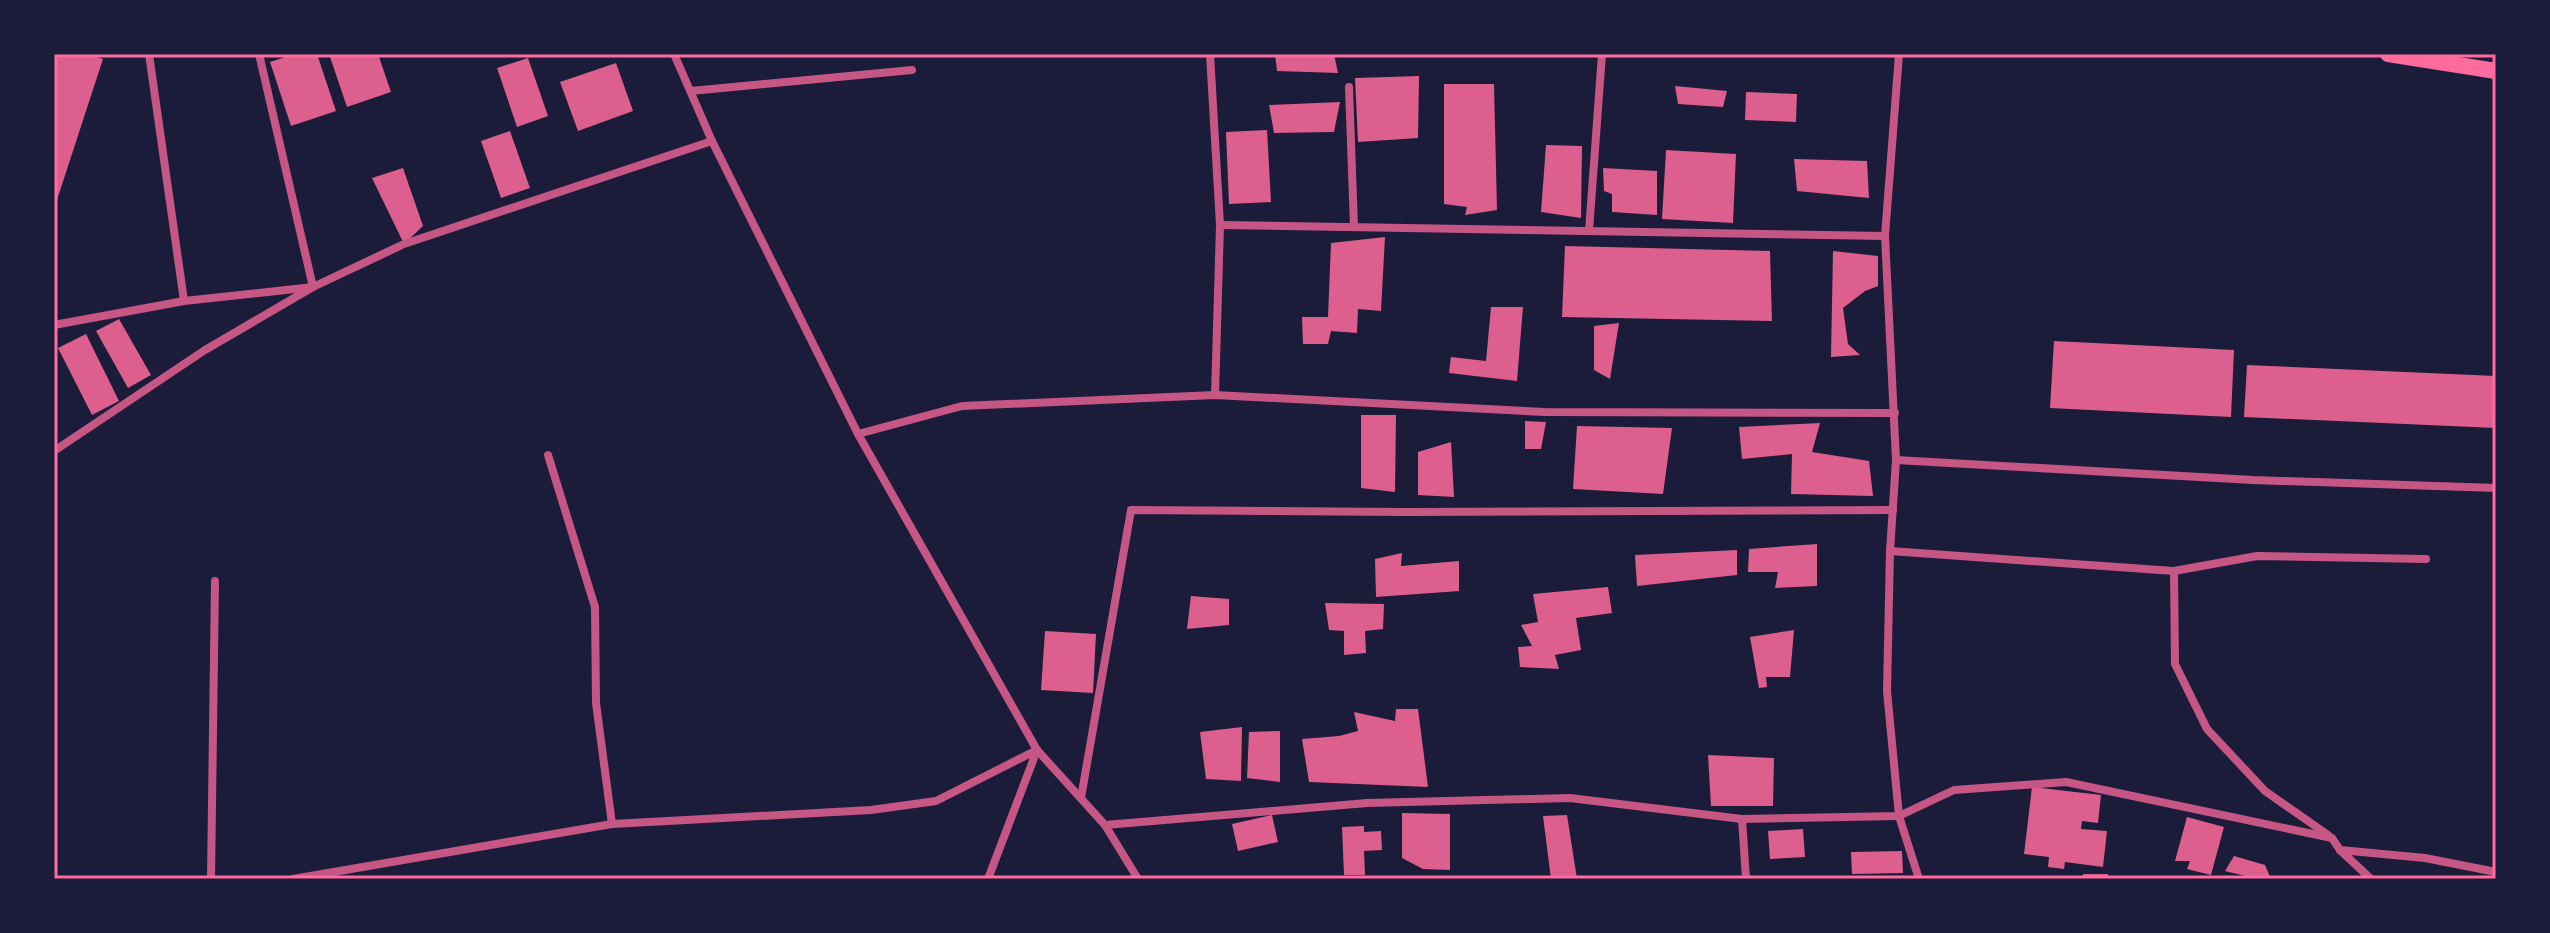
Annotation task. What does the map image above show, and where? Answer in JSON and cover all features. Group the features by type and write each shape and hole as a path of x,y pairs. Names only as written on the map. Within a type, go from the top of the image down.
{"main road":[{"path":"2388,54 2496,71"}],"street":[{"path":"149,54 184,301"},
{"path":"259,54 313,287"},
{"path":"674,54 712,141 858,434 1037,750 1105,825 1138,879"},
{"path":"1210,54 1220,225 1215,395"},
{"path":"1589,231 1602,54"},
{"path":"1899,54 1885,236 1896,460 1890,551 1887,691 1899,816 1919,879"},
{"path":"691,91 912,70"},
{"path":"1349,87 1354,227"},
{"path":"54,451 205,350 313,287 404,244 712,141"},
{"path":"1220,225 1885,236"},
{"path":"54,325 184,301 313,287"},
{"path":"858,434 962,406 1215,395 1545,412 1895,413"},
{"path":"548,455 595,607 596,703 612,824"},
{"path":"1896,460 2253,480 2496,488"},
{"path":"1081,798 1131,510 1893,510"},
{"path":"1890,551 2174,571 2257,556 2426,559"},
{"path":"2174,571 2175,664 2207,729 2265,791 2332,838 2340,850 2371,879"},
{"path":"211,879 215,581"},
{"path":"293,879 612,824 871,810 936,801 1037,750"},
{"path":"988,879 1037,750"},
{"path":"1105,825 1367,803 1570,798 1742,819 1899,816 1954,790 2066,782 2332,838"},
{"path":"1742,819 1746,879"},
{"path":"2340,850 2425,858 2496,872"}],"building":[{"path":"59,54 88,54 103,59 55,206 54,68"},
{"path":"295,54 317,54 336,111 291,126 270,62"},
{"path":"329,54 378,54 391,92 347,107"},
{"path":"1275,54 1334,54 1338,73 1277,71"},
{"path":"528,58 548,116 517,127 497,68"},
{"path":"616,63 633,111 578,131 560,82"},
{"path":"1419,76 1418,138 1358,142 1355,78"},
{"path":"1444,84 1494,84 1497,210 1465,215 1467,207 1444,204"},
{"path":"1675,86 1727,91 1723,107 1678,104"},
{"path":"1746,92 1797,94 1796,122 1745,120"},
{"path":"1340,102 1334,132 1274,133 1269,105"},
{"path":"1267,130 1271,202 1229,204 1226,132"},
{"path":"510,131 530,188 501,198 481,141"},
{"path":"1546,145 1582,146 1581,218 1541,212"},
{"path":"1666,150 1736,154 1733,223 1662,219"},
{"path":"1794,159 1867,161 1869,198 1797,191"},
{"path":"403,168 423,226 404,244 372,178"},
{"path":"1603,168 1657,171 1657,215 1612,212 1612,194 1604,191"},
{"path":"1385,237 1381,311 1358,309 1357,333 1331,331 1328,344 1303,344 1302,317 1328,317 1331,243"},
{"path":"1565,246 1770,251 1772,321 1562,317"},
{"path":"1833,251 1878,256 1878,286 1865,291 1843,308 1848,344 1860,355 1831,357"},
{"path":"1491,307 1523,307 1517,381 1449,373 1451,357 1486,361"},
{"path":"119,319 151,375 128,388 96,331"},
{"path":"1619,323 1610,379 1594,370 1594,326"},
{"path":"86,334 119,401 92,415 58,348"},
{"path":"2054,341 2234,350 2231,417 2050,408"},
{"path":"2247,365 2496,376 2496,428 2244,417"},
{"path":"1361,415 1396,415 1395,492 1361,488"},
{"path":"1525,421 1546,422 1541,449 1525,449"},
{"path":"1820,423 1812,452 1869,461 1873,496 1791,494 1792,454 1742,459 1739,427"},
{"path":"1577,426 1672,428 1663,494 1573,489"},
{"path":"1451,442 1454,497 1418,495 1418,452"},
{"path":"1817,544 1817,586 1775,588 1778,572 1748,572 1749,549"},
{"path":"1737,550 1737,575 1637,586 1635,555"},
{"path":"1402,553 1401,566 1459,561 1459,591 1376,597 1375,559"},
{"path":"1608,587 1612,613 1576,618 1581,650 1555,655 1559,669 1520,667 1518,647 1532,646 1521,625 1538,622 1533,594"},
{"path":"1191,596 1229,599 1229,625 1187,629"},
{"path":"1325,603 1384,604 1383,629 1365,631 1366,653 1344,655 1344,631 1329,630"},
{"path":"1794,630 1790,677 1766,677 1767,687 1759,688 1750,637"},
{"path":"1045,631 1096,634 1093,693 1041,690"},
{"path":"1396,709 1418,709 1428,787 1309,782 1302,739 1358,731 1354,712 1395,721"},
{"path":"1242,727 1241,781 1206,779 1200,732"},
{"path":"1280,731 1280,782 1247,778 1249,732"},
{"path":"1708,755 1774,758 1773,806 1711,806"},
{"path":"2032,787 2101,795 2098,823 2082,821 2081,829 2107,831 2103,867 2065,862 2064,869 2048,867 2049,857 2024,854"},
{"path":"1402,813 1450,814 1450,870 1423,869 1402,858"},
{"path":"1272,815 1278,842 1238,851 1232,824"},
{"path":"1567,815 1577,879 1551,879 1543,816"},
{"path":"2187,817 2224,827 2211,875 2187,869 2190,861 2175,861"},
{"path":"1364,826 1364,832 1381,831 1382,850 1364,851 1365,875 1344,875 1342,827"},
{"path":"1803,829 1805,857 1770,859 1768,831"},
{"path":"1902,851 1903,873 1852,874 1851,852"},
{"path":"2234,856 2265,865 2271,879 2225,871"},
{"path":"2083,874 2108,874 2108,879 2083,879"}]}
